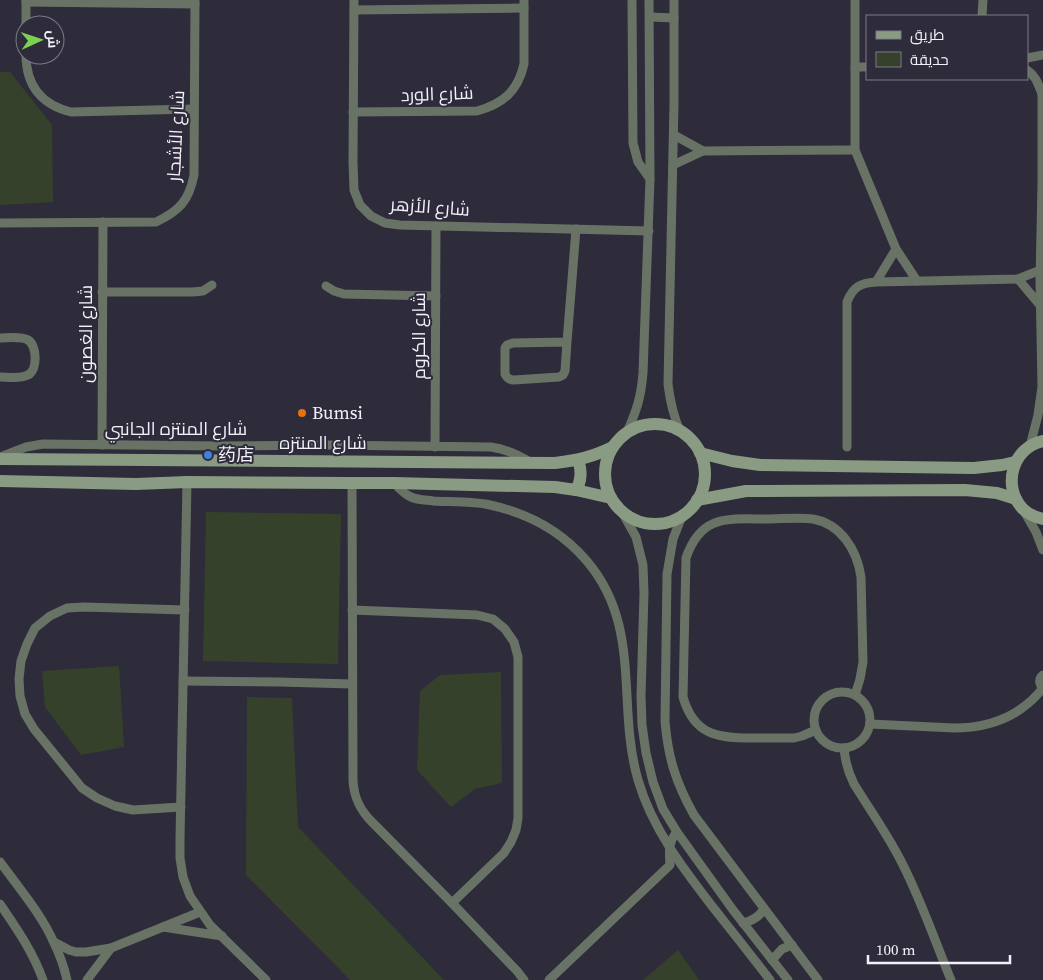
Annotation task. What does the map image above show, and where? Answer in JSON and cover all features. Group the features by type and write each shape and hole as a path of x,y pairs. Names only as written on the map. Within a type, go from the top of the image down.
{"street":[{"path":"632,0 632,143 638,162 650,179"},
{"path":"627,432 635,414 642,389 650,179 649,0"},
{"path":"674,0 674,135 668,384 674,417 680,431"},
{"path":"855,0 854,150 896,249 917,281"},
{"path":"982,0 982,15"},
{"path":"26,15 26,1 195,2"},
{"name":"شارع الأشجار","path":"0,223 156,222 171,215 184,203 194,175 195,2"},
{"path":"354,5 524,4"},
{"name":"شارع الورد","path":"353,112 477,111 490,108 502,101 519,81 522,73 524,64 524,4"},
{"name":"شارع الأزهر","path":"354,5 354,190 360,204 371,216 385,223 400,225 649,231"},
{"path":"650,17 674,18"},
{"path":"1028,58 1043,55"},
{"path":"26,65 28,76 40,96 49,104 71,112 194,109"},
{"path":"855,67 866,66"},
{"path":"1028,71 1037,80 1043,92 1040,305 1041,400 1030,446"},
{"path":"674,135 703,151"},
{"path":"673,165 703,151 854,150"},
{"name":"شارع الغصون","path":"102,445 103,222"},
{"name":"شارع الكروم","path":"435,447 436,226"},
{"path":"567,342 510,344 505,348 505,374 510,380 514,380 559,377 565,371 576,229"},
{"path":"876,282 896,249"},
{"path":"847,447 847,302 851,293 858,286 867,282 1018,279 1042,269"},
{"path":"1018,279 1040,305"},
{"path":"102,292 193,292 204,291 212,286"},
{"path":"326,286 344,294 436,296"},
{"path":"0,338 30,341 34,351 34,367 32,372 22,377 0,377"},
{"path":"622,512 633,519 645,523 658,524 682,516 690,509 702,489 704,477 700,453 691,440 680,431 669,426 653,424 637,427 619,439 613,446 606,463 605,481 611,498 622,512 636,537 643,565 641,696 646,753 653,782 664,809 677,832 743,923 788,980"},
{"path":"1043,441 1030,446 1021,453 1015,462 1011,474 1012,487 1019,504 1036,532 1043,550"},
{"name":"شارع المنتزه الجانبي","path":"0,458 26,447 43,444 322,445 491,447 505,449 518,454 530,462"},
{"name":"شارع المنتزه","path":"0,458 135,461 556,463 596,455 613,446"},
{"path":"700,453 732,461 760,465 960,468 988,467 1015,462"},
{"path":"576,490 579,485 581,472 578,460"},
{"path":"135,461 136,484"},
{"path":"394,461 394,482 402,491 412,497 423,500 488,505 513,511 534,519 553,531 571,544 587,560 611,600 619,622 624,644 628,725 632,755 638,781 647,806 676,858 770,980"},
{"path":"0,481 136,484 187,482 394,482 555,487 611,498"},
{"path":"187,482 180,858 183,877 190,896 210,925 266,980"},
{"path":"352,483 352,781 357,804 364,814 452,903 524,980"},
{"path":"697,500 746,492 986,491 998,493 1019,504 1033,516 1043,520"},
{"path":"682,516 673,539 666,589 665,721 666,741 670,760 676,780 694,815 818,980"},
{"path":"816,730 794,738 727,738 706,731 690,714 683,697 686,558 690,545 698,534 709,525 721,520 812,519 828,525 842,535 854,552 859,564 861,580 863,662 860,679 854,695"},
{"path":"181,807 133,810 114,806 82,788 25,714 20,696 19,679 21,661 35,628 50,616 67,608 185,610"},
{"path":"352,610 477,615 493,619 505,629 514,642 518,657 518,818 516,830 504,853 452,903"},
{"path":"870,724 954,728 994,723 1029,703 1043,688 1039,682 1043,675"},
{"path":"183,681 352,684"},
{"path":"846,693 862,700 870,715 870,724 864,738 858,743 852,747 837,748 830,746 820,737 814,722 815,714 823,700 830,695 846,693"},
{"path":"628,696 641,696"},
{"path":"844,748 850,776 907,873 951,980"},
{"path":"549,980 670,865 669,845 672,837 677,832"},
{"path":"0,862 41,919 54,942 67,980"},
{"path":"670,865 684,869 695,869 702,865"},
{"path":"0,904 31,951 43,980"},
{"path":"743,923 753,920 764,909"},
{"path":"54,942 76,952 111,948 200,912"},
{"path":"162,927 222,936"},
{"path":"772,960 782,949 792,945"},
{"path":"87,980 111,948"}],"green space":[{"path":"0,72 10,72 52,125 53,202 0,205"},
{"path":"206,512 341,514 338,664 203,661"},
{"path":"119,666 124,747 81,755 45,707 42,671"},
{"path":"501,672 502,783 475,789 451,807 417,770 420,691 440,675"},
{"path":"247,697 292,698 298,827 444,980 350,980 246,875"},
{"path":"678,950 699,980 643,980"}],"place":[{"name":"Bumsi","path":"302,413"},
{"name":"药店","path":"208,455"}]}
